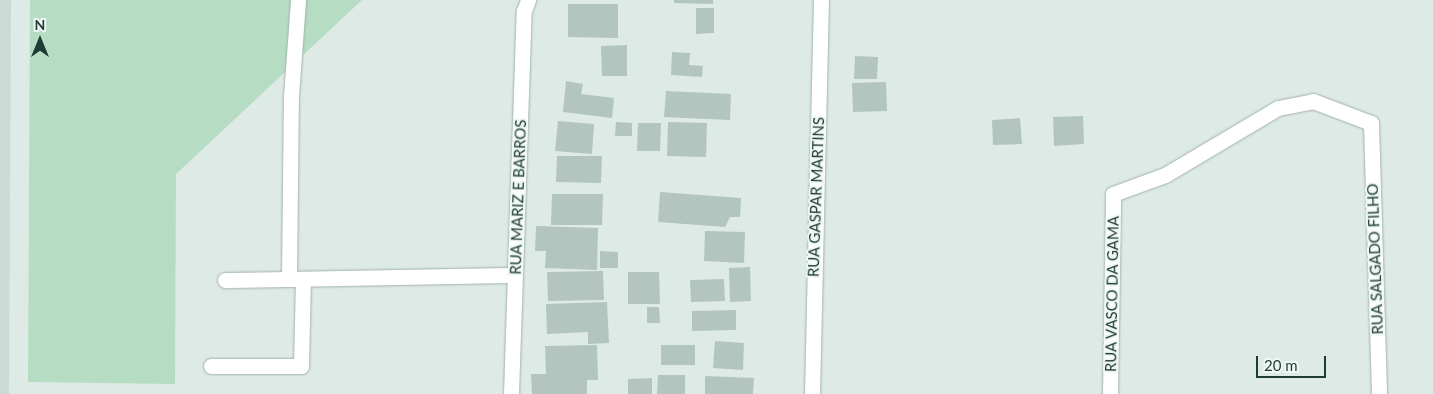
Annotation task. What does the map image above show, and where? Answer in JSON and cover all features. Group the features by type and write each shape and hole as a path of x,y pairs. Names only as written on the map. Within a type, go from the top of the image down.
{"street":[{"path":"211,366 301,366 290,96 298,0"},
{"name":"RUA MARIZ E BARROS","path":"511,394 524,12 528,0"},
{"name":"RUA GASPAR MARTINS","path":"812,394 821,0"},
{"name":"RUA SALGADO FILHO","path":"1113,194 1165,175 1278,108 1313,101 1371,123 1379,394"},
{"name":"RUA VASCO DA GAMA","path":"1110,394 1113,194"},
{"path":"225,280 515,275"}],"shaded area":[{"path":"0,0 11,0 9,394 0,394"}],"green space":[{"path":"30,0 362,0 176,174 175,384 28,382"}],"building":[{"path":"674,0 713,0 713,4 674,3"},
{"path":"568,4 618,4 618,38 568,37"},
{"path":"696,8 714,8 714,33 696,34"},
{"path":"627,45 627,76 602,76 601,46"},
{"path":"672,52 690,53 689,65 703,66 702,77 671,75"},
{"path":"855,56 878,57 877,79 854,79"},
{"path":"566,81 583,84 581,94 614,98 612,118 563,112"},
{"path":"886,82 887,111 853,112 852,83"},
{"path":"666,91 731,94 730,120 664,117"},
{"path":"1083,116 1084,144 1054,146 1053,117"},
{"path":"1020,118 1022,144 993,145 992,120"},
{"path":"558,121 594,124 592,154 555,151"},
{"path":"616,122 632,123 632,136 615,136"},
{"path":"668,122 707,123 706,157 667,156"},
{"path":"638,123 661,123 660,151 637,151"},
{"path":"557,156 602,156 601,183 556,182"},
{"path":"660,192 741,198 740,217 730,217 725,227 658,222"},
{"path":"552,194 603,194 602,225 551,225"},
{"path":"536,226 598,228 597,270 545,268 546,251 535,251"},
{"path":"705,231 745,232 744,263 704,261"},
{"path":"600,251 618,252 618,268 600,268"},
{"path":"750,267 751,301 730,302 729,268"},
{"path":"603,271 604,300 548,301 547,272"},
{"path":"628,272 659,272 660,304 628,304"},
{"path":"724,279 725,301 691,302 690,280"},
{"path":"607,302 609,343 588,344 588,332 547,334 546,304"},
{"path":"647,307 659,307 660,323 647,323"},
{"path":"736,310 736,330 692,331 692,311"},
{"path":"715,341 744,343 743,370 713,368"},
{"path":"597,345 598,380 587,380 587,394 532,394 531,374 546,374 545,346"},
{"path":"661,345 695,345 695,365 661,365"},
{"path":"658,375 685,375 685,394 657,394"},
{"path":"705,376 754,378 753,394 705,394"},
{"path":"652,378 652,394 628,394 628,379"}]}
